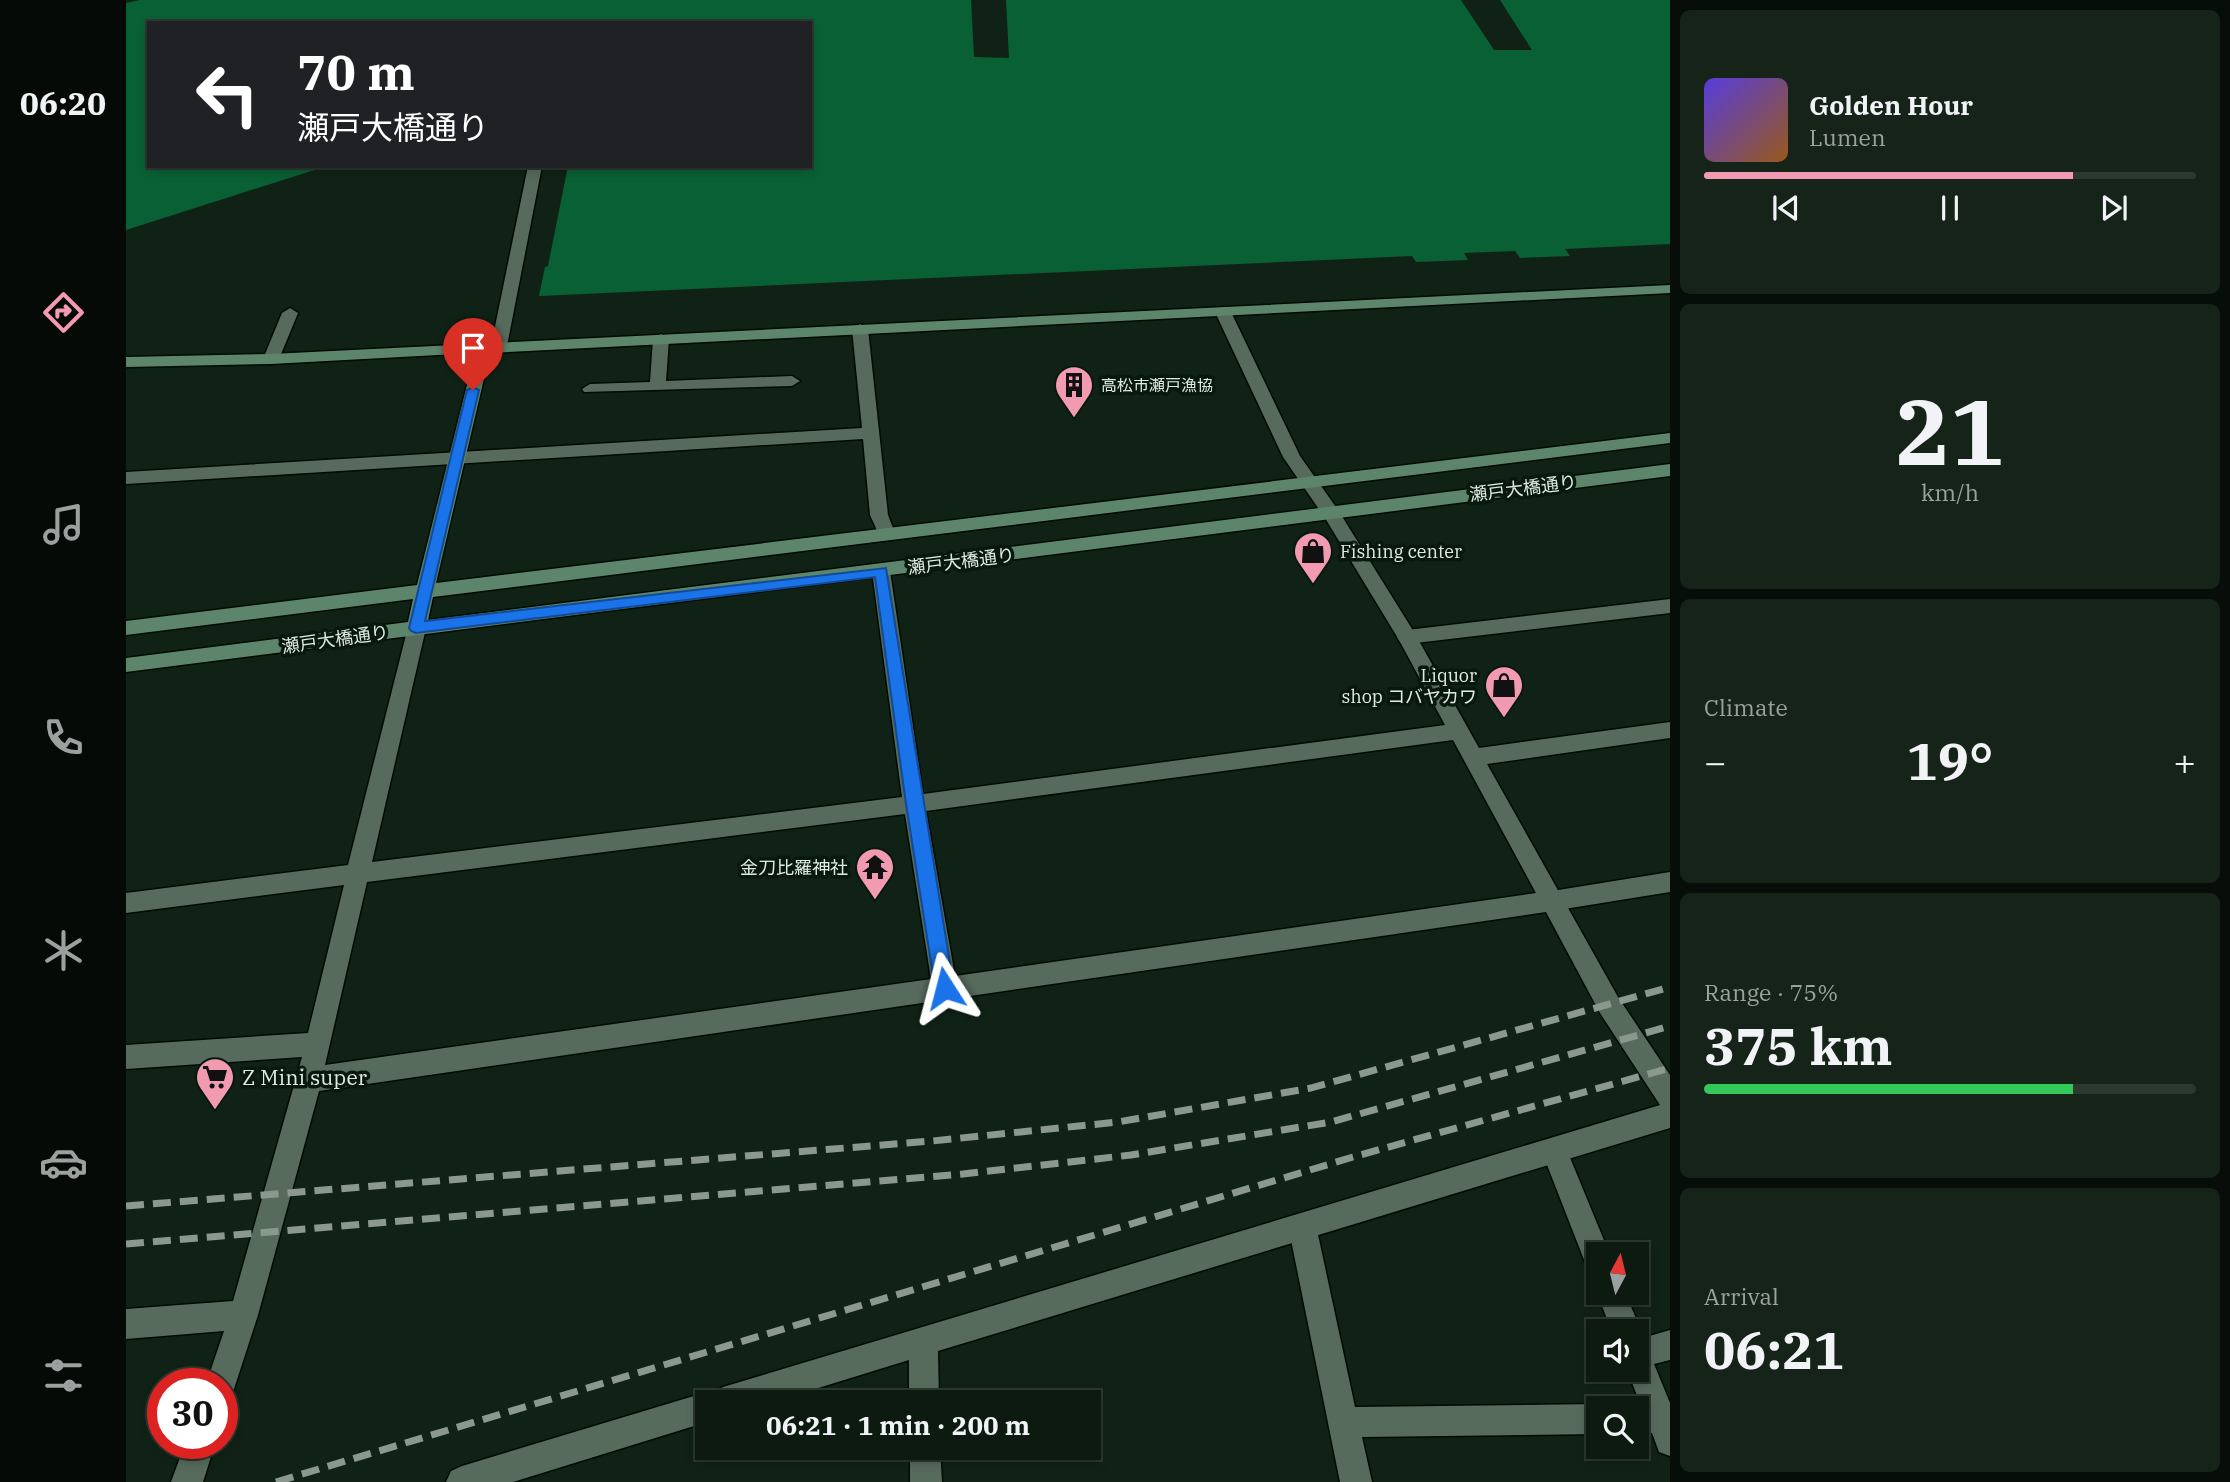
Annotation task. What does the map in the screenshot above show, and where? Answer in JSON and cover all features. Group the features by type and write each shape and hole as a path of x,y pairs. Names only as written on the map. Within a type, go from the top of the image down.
{"street":[{"path":"226,1368 244,1315 308,1080 457,456 492,347 535,168"},
{"path":"126,362 271,359 1670,289"},
{"path":"1223,312 1292,457 1332,514 1407,637 1609,1005 1670,1098"},
{"path":"271,359 290,313"},
{"path":"860,329 880,515 886,533"},
{"path":"658,386 661,339"},
{"path":"590,389 792,381"},
{"path":"126,478 871,433"},
{"name":"瀬戸大橋通り","path":"126,628 1670,438"},
{"name":"瀬戸大橋通り","path":"126,665 1670,470"},
{"path":"881,571 914,804 945,988"},
{"path":"1407,637 1670,606"},
{"path":"1474,757 1670,730"},
{"path":"126,904 914,804 1459,731"},
{"path":"308,1080 1670,882"},
{"path":"126,1057 317,1044"},
{"path":"762,1390 923,1340 1303,1230 1670,1115"},
{"path":"1555,1152 1591,1242"},
{"path":"1303,1230 1356,1482"},
{"path":"126,1324 244,1315"},
{"path":"923,1340 924,1390"},
{"path":"1649,1351 1670,1345"},
{"path":"1644,1382 1656,1426"},
{"path":"462,1482 695,1411"},
{"path":"1344,1422 1586,1419"},
{"path":"187,1482 195,1459"},
{"path":"925,1460 926,1482"}],"shaded area":[{"path":"140,0 971,0 974,57 1009,58 1006,0 1461,0 1494,50 1532,50 1500,0 1670,0 1670,244 1565,249 1570,256 1520,258 1515,251 1464,253 1468,260 1416,262 1412,256 539,296 545,267 548,266 568,168 812,168 812,21 147,21 147,168 321,168 126,230 126,3"}],"railway":[{"path":"126,1206 932,1141 1118,1122 1311,1088 1670,987"},
{"path":"126,1244 963,1174 1131,1155 1331,1122 1670,1026"},
{"path":"276,1482 1353,1157 1670,1068"}],"place":[{"name":"高松市瀬戸漁協","path":"1074,419"},
{"name":"Fishing center","path":"1313,585"},
{"name":"Liquor shop コバヤカワ","path":"1504,719"},
{"name":"金刀比羅神社","path":"875,901"},
{"name":"Z Mini super","path":"215,1111"}],"route":[{"path":"473,390 416,628 881,571 914,804 945,988"}]}
